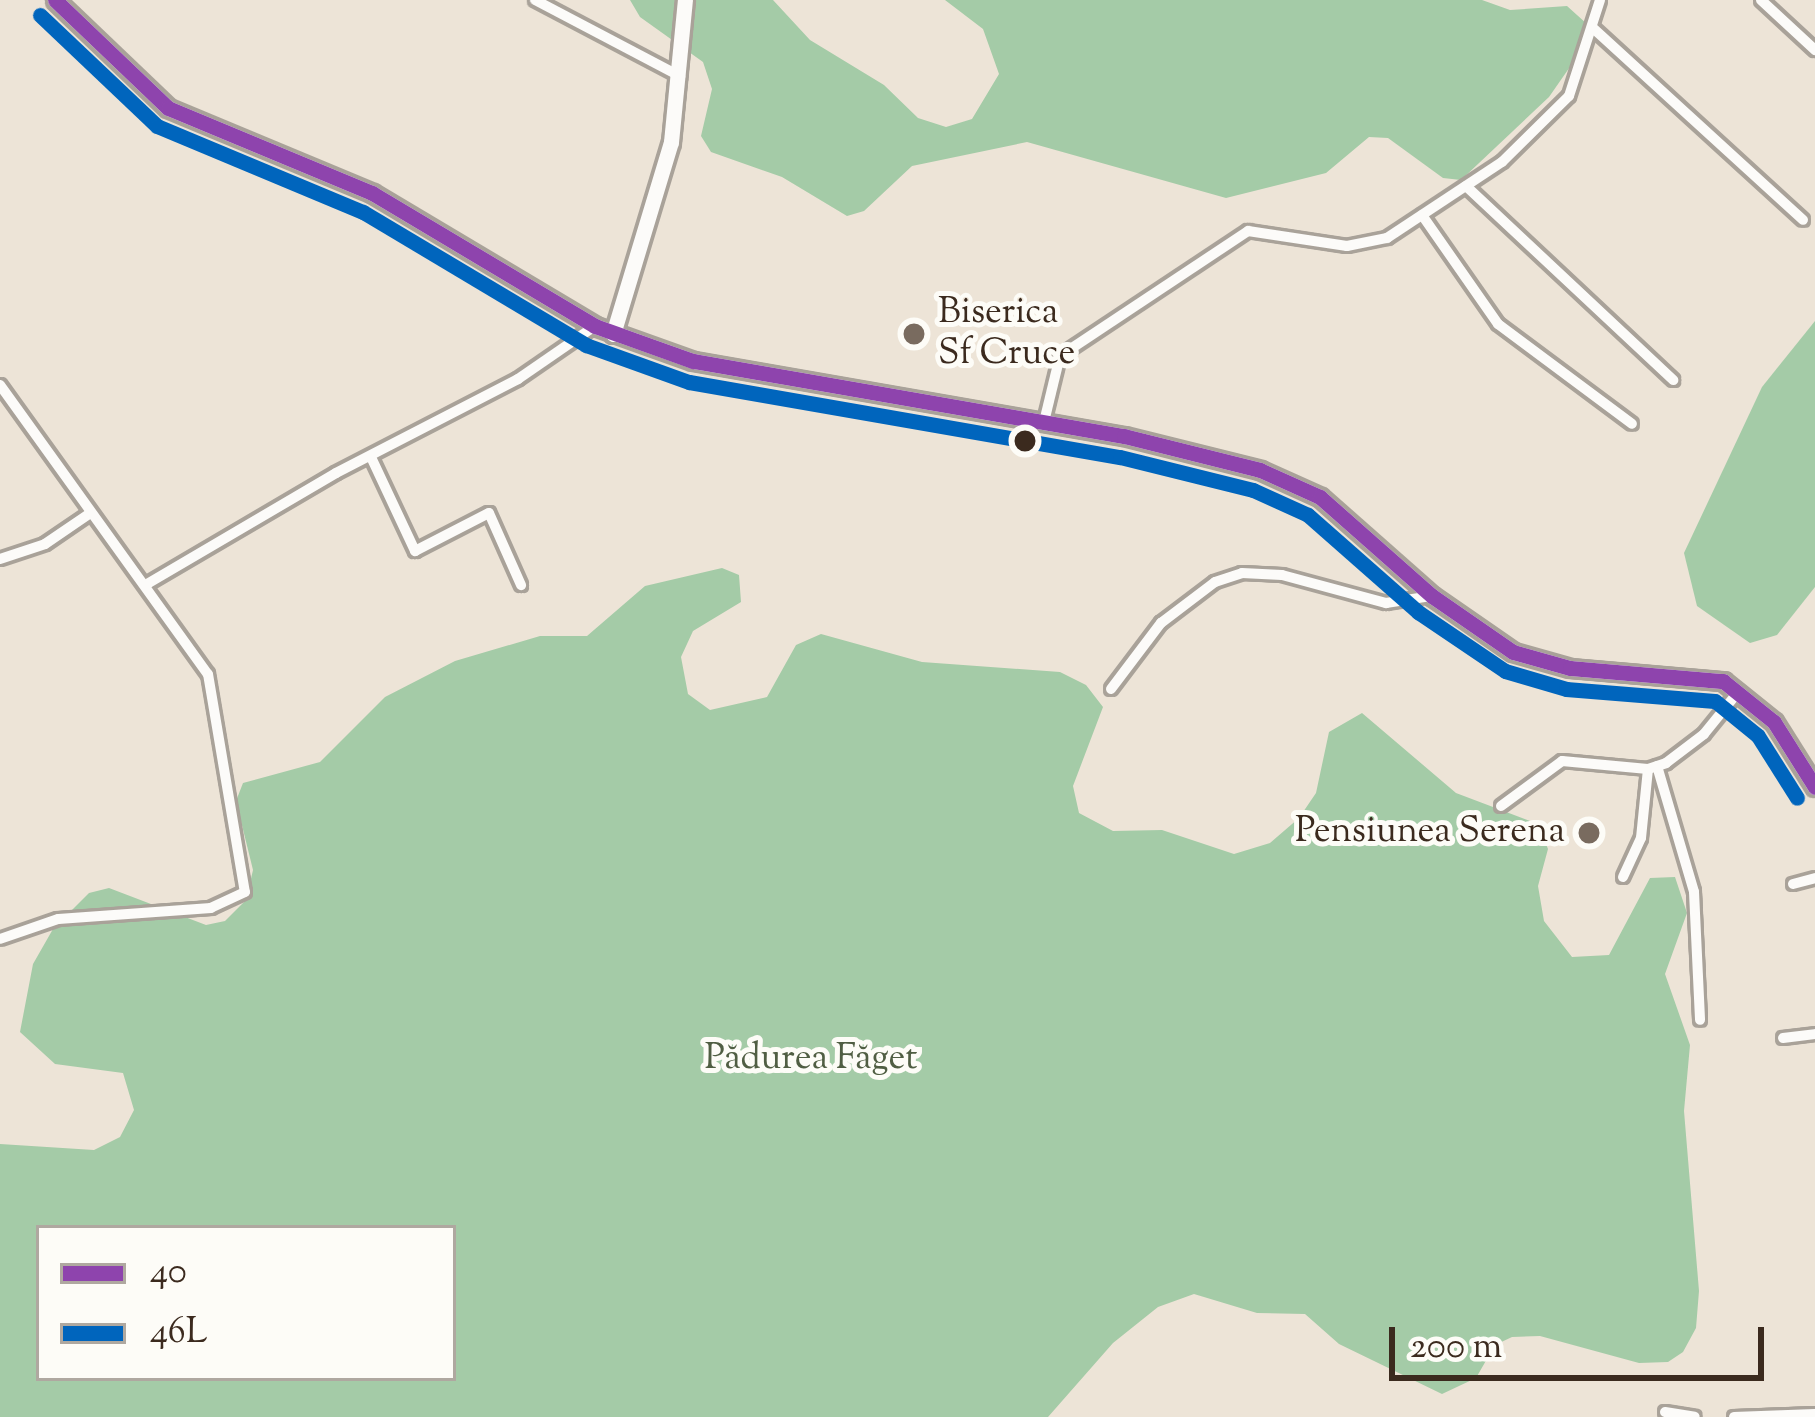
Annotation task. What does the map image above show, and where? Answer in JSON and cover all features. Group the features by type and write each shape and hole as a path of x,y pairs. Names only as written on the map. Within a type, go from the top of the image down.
{"main road":[{"path":"56,0 168,108 372,193 595,326 729,369 1045,422 1222,458 1288,481 1336,508 1432,596 1513,652 1570,668 1706,675 1739,691 1774,722 1815,788"},
{"path":"613,334 665,165 680,76 685,0"}],"street":[{"path":"535,0 680,76"},
{"path":"1045,422 1060,356 1248,231 1274,229 1347,246 1387,238 1535,134 1569,96 1600,0"},
{"path":"1761,0 1815,50"},
{"path":"1594,29 1803,220"},
{"path":"1466,186 1672,380"},
{"path":"1422,215 1498,324 1632,424"},
{"path":"147,584 518,379 595,326"},
{"path":"0,385 88,514 147,584 208,674 245,892 211,908 58,919 0,939"},
{"path":"371,457 415,551 489,513 521,585"},
{"path":"0,559 45,544 88,514"},
{"path":"1111,688 1161,623 1215,582 1242,573 1282,575 1385,603 1432,596"},
{"path":"1502,806 1562,761 1652,767 1704,734 1739,691"},
{"path":"1623,878 1641,838 1652,767"},
{"path":"1652,767 1694,892 1700,1020"},
{"path":"1793,884 1815,878"},
{"path":"1783,1038 1815,1034"},
{"path":"1665,1412 1695,1417"},
{"path":"1733,1417 1815,1414"}],"green space":[{"path":"630,0 773,0 810,40 884,85 918,118 946,127 972,119 999,74 983,29 945,0 1482,0 1510,10 1567,6 1587,24 1581,51 1549,97 1461,180 1443,178 1388,138 1369,137 1326,173 1226,198 1027,142 912,166 864,211 847,216 782,177 711,152 701,136 712,89 703,62 640,17"},
{"path":"1815,321 1815,587 1777,635 1750,643 1697,606 1684,553 1762,387"},
{"name":"Pădurea Făget","path":"722,568 739,575 741,602 693,631 681,657 688,694 710,710 767,697 796,645 821,634 922,662 1060,672 1086,685 1103,707 1073,786 1079,813 1113,831 1162,830 1234,854 1270,843 1299,818 1316,793 1329,732 1362,713 1456,793 1538,824 1548,849 1538,886 1544,921 1572,957 1609,955 1650,878 1675,877 1687,913 1665,974 1690,1045 1684,1111 1699,1291 1696,1328 1683,1352 1668,1362 1639,1363 1540,1336 1512,1337 1495,1345 1476,1378 1442,1394 1339,1344 1305,1314 1257,1313 1194,1294 1158,1307 1113,1343 1048,1417 0,1417 0,1144 94,1150 120,1137 134,1110 123,1073 55,1064 20,1032 33,964 53,929 89,893 109,888 206,925 225,921 246,900 253,870 236,801 243,783 320,762 385,697 455,661 540,636 587,636 645,586"}],"transit line":[{"name":"40","path":"55,0 168,108 372,193 595,326 693,361 1124,436 1260,470 1320,497 1432,596 1513,652 1570,668 1723,681 1774,722 1815,787"},
{"name":"46L","path":"40,15 157,126 363,212 586,345 689,382 1120,457 1253,490 1308,515 1418,612 1505,671 1566,689 1715,701 1758,736 1797,798"}],"place":[{"name":"Biserica Sf Cruce","path":"914,334"},
{"name":"Pensiunea Serena","path":"1589,833"}]}
